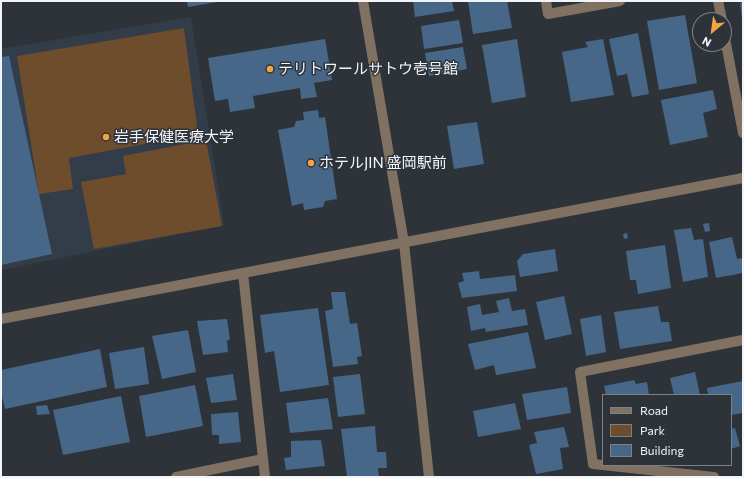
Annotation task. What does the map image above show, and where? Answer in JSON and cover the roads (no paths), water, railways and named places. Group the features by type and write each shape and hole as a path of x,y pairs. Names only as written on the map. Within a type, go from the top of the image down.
{"street":[{"path":"363,1 404,243 429,477"},
{"path":"546,1 548,14 620,1"},
{"path":"718,1 720,12"},
{"path":"728,52 743,133"},
{"path":"1,319 743,178"},
{"path":"243,273 266,477"},
{"path":"602,465 593,464 580,372 743,340"},
{"path":"176,477 263,460"},
{"path":"612,466 714,477"}],"place":[{"name":"テリトワールサトウ壱号館","path":"270,69"},
{"name":"岩手保健医療大学","path":"106,137"},
{"name":"ホテルJIN 盛岡駅前","path":"311,163"}]}
